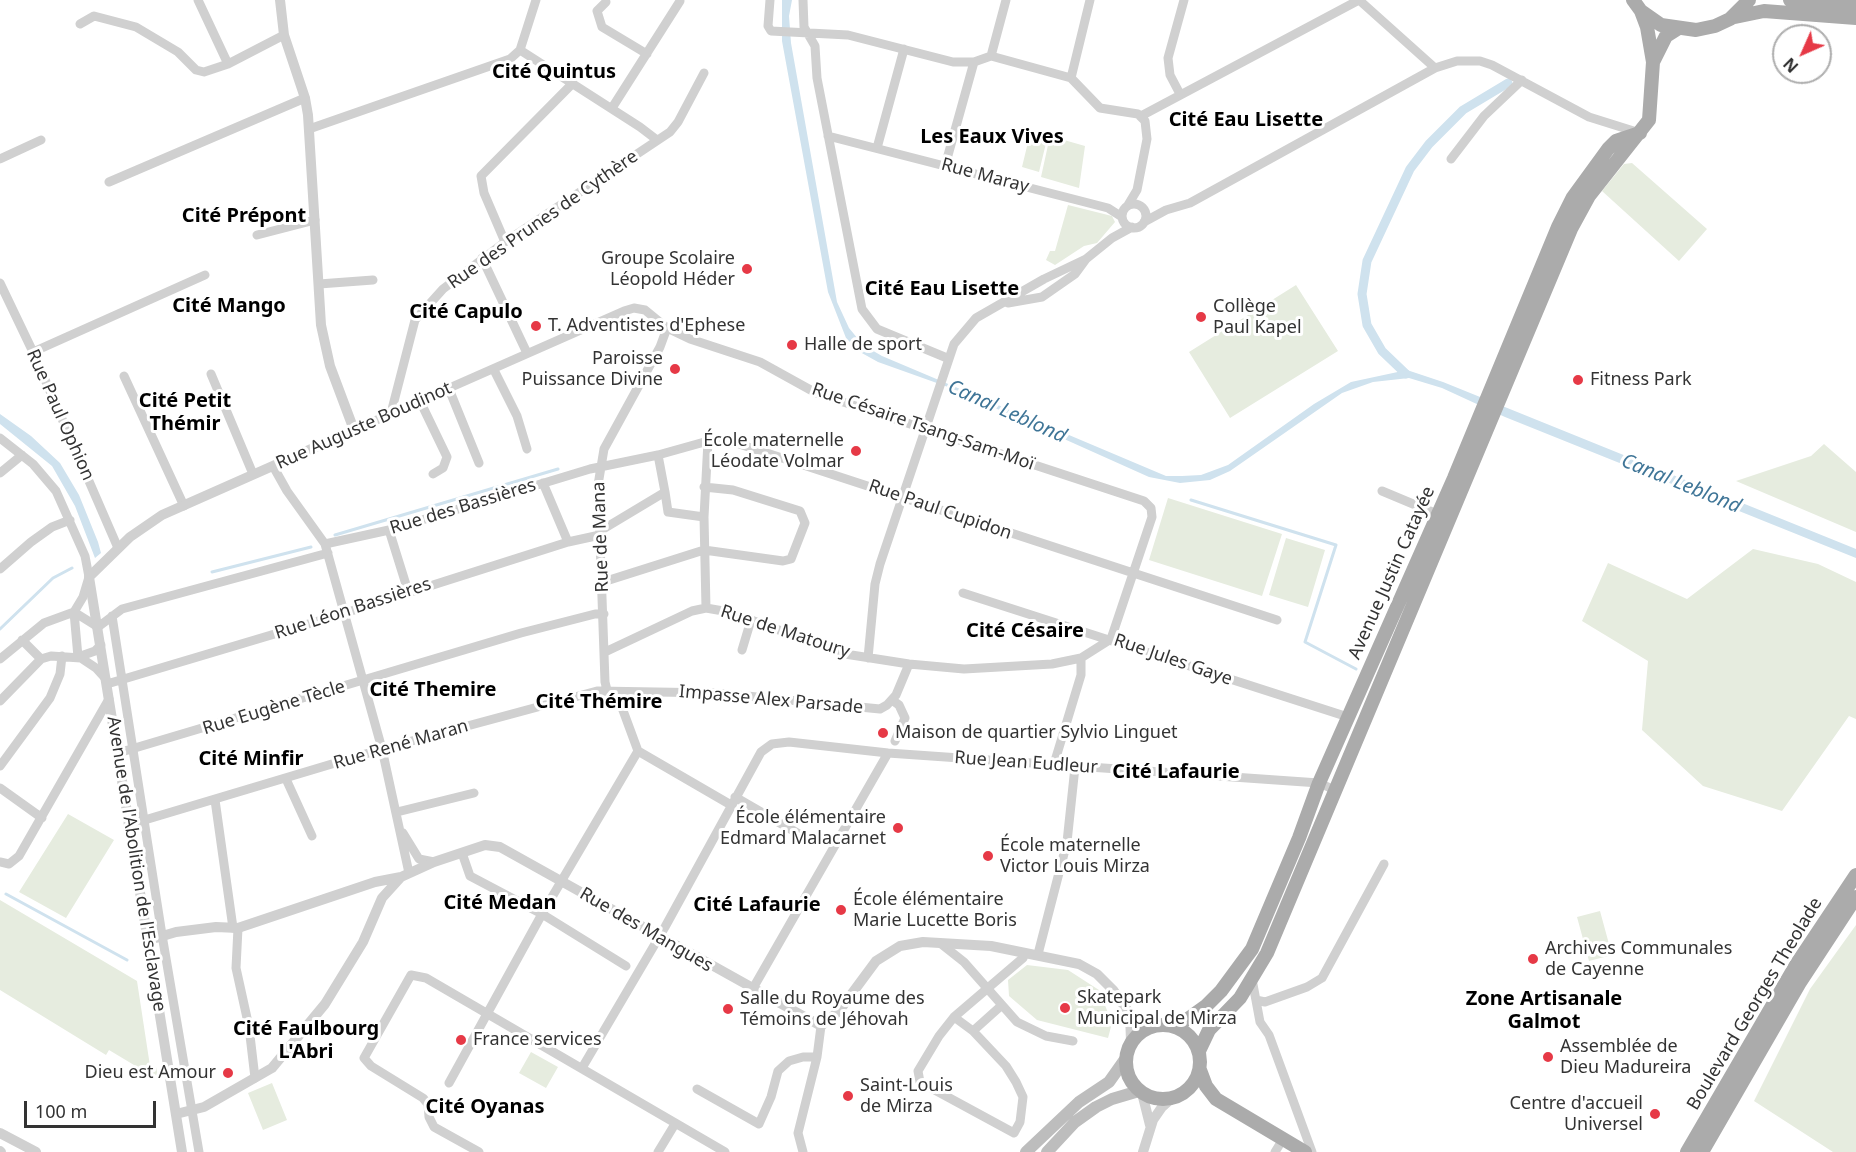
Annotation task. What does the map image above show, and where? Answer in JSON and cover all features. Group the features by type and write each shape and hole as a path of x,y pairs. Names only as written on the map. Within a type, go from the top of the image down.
{"main road":[{"path":"1730,19 1749,0"},
{"path":"1790,0 1856,6"},
{"path":"1637,6 1661,25 1677,29 1696,30 1715,26 1746,13 1764,11 1856,18"},
{"name":"Avenue Justin Catayée","path":"1199,1051 1209,1030 1231,1008 1252,979 1284,915 1495,397 1571,229 1589,196 1649,120 1652,110 1653,62 1647,27 1637,6"},
{"name":"Avenue Justin Catayée","path":"1653,62 1666,36 1677,29"},
{"name":"Avenue Justin Catayée","path":"1172,1026 1188,1019 1206,1006 1232,977 1252,949 1299,838 1318,783 1437,514 1485,421"},
{"name":"Boulevard Georges Theolade","path":"1687,1152 1796,965 1856,875"},
{"name":"Boulevard Georges Theolade","path":"1702,1152 1793,994 1856,897"},
{"path":"1026,1152 1079,1102 1109,1082 1126,1058 1131,1041 1142,1031 1155,1025 1172,1026 1188,1034 1199,1051 1200,1070 1206,1086 1216,1099 1305,1152"},
{"path":"1126,1058 1130,1079 1141,1092 1151,1098 1216,1099"},
{"path":"1176,1097 1193,1085 1200,1070"},
{"path":"1047,1152 1075,1122 1096,1107 1112,1099 1141,1092"}],"street":[{"path":"198,0 228,64"},
{"path":"280,0 284,35 305,98 309,129 321,325 330,366 354,430"},
{"path":"309,129 510,59 520,50 536,0"},
{"path":"770,0 768,26 771,32 848,35 953,62 974,62 991,56 1071,78 1102,109 1141,116 1359,0 1435,68"},
{"path":"803,0 803,33 814,46 828,136 864,315 883,332 945,363"},
{"path":"991,56 1006,0"},
{"path":"1071,78 1090,0"},
{"path":"1180,94 1170,75 1168,58 1184,0"},
{"path":"612,108 680,1"},
{"path":"606,2 597,11 602,27 648,54"},
{"path":"80,24 94,16 136,27 178,52 196,70 204,72 228,64 284,35"},
{"path":"877,148 904,49"},
{"path":"520,50 612,108 657,140"},
{"path":"868,658 875,584 945,363 967,326 1044,279 1086,259 1112,238 1166,210 1191,203 1435,68 1457,61 1480,61 1522,80 1589,117 1640,133"},
{"path":"945,166 974,62"},
{"name":"Rue des Prunes de Cythère","path":"391,413 415,320 443,289 504,242 657,140 678,122 704,73"},
{"path":"1451,159 1484,116 1522,80"},
{"path":"504,242 484,192 481,176 573,83"},
{"path":"109,182 305,98"},
{"path":"1112,238 1137,190 1148,135 1145,121 1141,116"},
{"name":"Rue Maray","path":"828,136 1124,212 1141,206 1166,210"},
{"path":"0,159 41,140"},
{"path":"1137,190 1141,206 1146,213 1144,222"},
{"path":"1124,212 1132,228"},
{"path":"257,235 315,220"},
{"path":"482,258 527,353"},
{"path":"1000,304 1042,297 1075,274 1086,259"},
{"path":"33,352 205,275"},
{"path":"319,284 373,280"},
{"name":"Rue Paul Ophion","path":"0,283 33,352 118,548"},
{"name":"Rue Auguste Boudinot","path":"89,577 118,548 146,525 184,506 391,413 494,370 527,353 634,308"},
{"name":"Rue Césaire Tsang-Sam-Moï","path":"634,308 645,310 668,328 690,339 760,362 816,393 1144,501 1151,508 1152,517 1133,573"},
{"name":"Rue de Mana","path":"607,690 600,533 600,469 607,442 660,347 668,328"},
{"path":"494,370 517,417 527,449"},
{"path":"211,374 253,474"},
{"path":"124,376 184,506"},
{"path":"449,389 479,463"},
{"path":"420,401 447,457 443,468 433,474"},
{"path":"0,438 22,455 56,491 85,556 89,577 83,597 74,612 78,657"},
{"path":"706,608 704,487 708,441"},
{"name":"Rue Paul Cupidon","path":"600,469 708,441 730,441 1277,620"},
{"path":"0,473 22,455"},
{"path":"658,455 668,512 704,517"},
{"path":"273,466 287,491 326,548 398,812 405,875 382,898"},
{"name":"Rue des Bassières","path":"98,627 122,609 590,469 600,469"},
{"path":"543,483 568,542"},
{"path":"603,582 704,550 788,561 793,557 805,520 796,509 733,490 704,487"},
{"path":"1382,490 1437,514"},
{"path":"600,533 665,492"},
{"path":"0,569 52,527 70,520"},
{"path":"389,530 408,591"},
{"name":"Rue Léon Bassières","path":"107,682 122,680 345,613 408,591 600,533"},
{"path":"1111,639 1133,573"},
{"name":"Avenue de l'Abolition de l'Esclavage","path":"89,577 182,1152"},
{"name":"Rue Jules Gaye","path":"963,593 1348,717"},
{"name":"Rue de Matoury","path":"605,652 692,611 706,608 752,620 845,654 909,664 964,669 1052,664 1082,658 1111,639"},
{"path":"74,612 98,627"},
{"path":"0,659 44,623 74,612"},
{"name":"Rue Eugène Tècle","path":"118,753 521,633 595,614 604,614"},
{"name":"Avenue de l'Abolition de l'Esclavage","path":"112,616 135,749 162,935 200,1152"},
{"path":"742,650 752,620"},
{"path":"22,640 41,659"},
{"path":"0,701 41,659 62,656 78,657 95,651 101,645"},
{"path":"0,766 50,698 60,674 62,656"},
{"path":"78,657 96,668 107,682"},
{"path":"1054,764 1081,675 1082,658"},
{"path":"895,741 905,718 899,705 892,700 909,664"},
{"path":"607,690 621,705 638,751 799,834"},
{"name":"Impasse Alex Parsade","path":"607,690 716,693 870,709 883,708 892,700"},
{"name":"Rue René Maran","path":"128,825 382,749 607,690"},
{"path":"4,863 15,861 109,699"},
{"name":"Rue Jean Eudleur","path":"733,801 764,749 777,742 888,753 1318,783 1335,790"},
{"path":"449,1083 542,914 638,751"},
{"path":"752,990 888,753"},
{"path":"1038,954 1067,842 1075,767"},
{"path":"286,779 312,836"},
{"path":"0,788 42,818"},
{"path":"398,812 474,793"},
{"path":"215,800 236,928 236,968 249,1027 255,1078"},
{"path":"582,1068 733,801"},
{"path":"401,828 419,859 434,862"},
{"name":"Rue des Mangues","path":"405,875 434,862 485,845 500,847 752,990 821,1026"},
{"path":"462,853 470,876 542,914 627,966"},
{"path":"1261,1001 1306,987 1322,978 1384,864"},
{"path":"148,940 162,935 216,927 236,928 375,882 405,875"},
{"path":"176,1114 204,1107 272,1068 325,1004 363,942 382,898 383,887 375,882"},
{"path":"803,1152 798,1133 818,1057 821,1026 839,1011 866,972 889,952 912,943 991,946 1079,964 1097,974 1113,990 1130,1014 1155,1025"},
{"path":"940,943 964,962 1009,1015 1032,1031 1053,1038 1073,1041"},
{"path":"954,1017 973,1031 1006,1066 1020,1089 1023,1097 1020,1122 1014,1132 920,1082 918,1071 939,1036 954,1017 1023,958 1024,953"},
{"path":"479,1152 434,1127 429,1117 428,1104 364,1058 406,980 411,975 417,975 582,1068 725,1152"},
{"path":"1252,979 1261,1001 1260,1019 1269,1035 1292,1103 1312,1152"},
{"path":"973,1031 1002,1005"},
{"path":"1130,1014 1131,1041"},
{"path":"697,1089 759,1124 771,1097 778,1071 789,1061 803,1057 818,1057"},
{"path":"1141,1092 1149,1111 1150,1128"},
{"path":"1143,1152 1150,1128 1158,1112 1176,1097"},
{"path":"658,1152 675,1124"},
{"path":"0,1133 36,1152"},
{"path":"1275,1152 1283,1139"}],"shaded area":[{"path":"1030,134 1047,139 1039,172 1022,167"},
{"path":"1050,136 1085,146 1079,188 1041,177"},
{"path":"1632,163 1707,229 1679,261 1602,191 1624,164"},
{"path":"1068,205 1112,216 1115,222 1097,243 1084,246 1055,265 1046,260 1050,251 1055,251"},
{"path":"1296,285 1338,351 1230,418 1189,352"},
{"path":"1824,444 1856,472 1856,532 1736,481 1811,456"},
{"path":"1168,498 1282,534 1262,596 1149,560"},
{"path":"1286,538 1325,550 1308,607 1269,595"},
{"path":"1753,549 1818,564 1856,582 1856,719 1849,716 1782,811 1703,786 1642,730 1648,661 1582,621 1608,563 1687,599"},
{"path":"68,814 114,840 66,918 19,892"},
{"path":"0,900 137,981 150,1066 156,1067 158,1076 154,1077 109,1050 106,1055 0,990"},
{"path":"1600,911 1612,955 1589,961 1577,917"},
{"path":"1856,925 1856,1152 1833,1152 1754,1101 1810,989"},
{"name":"Skatepark Municipal de Mirza","path":"1027,965 1068,970 1099,990 1112,1023 1108,1038 1037,1020 1009,996 1008,980"},
{"path":"531,1052 558,1067 546,1088 519,1073"},
{"path":"272,1083 287,1120 263,1130 248,1093"}],"water":[{"name":"Canal Leblond","path":"782,0 792,0 789,16 791,43 837,302 849,328 863,345 882,356 1166,476 1201,475 1228,465 1314,404 1351,382 1407,370 1443,382 1856,549 1856,558 1505,417 1442,388 1409,378 1373,382 1342,393 1230,471 1210,480 1180,483 1149,477 948,387 878,362 860,352 846,338 828,292 782,41"},
{"path":"0,414 31,436 60,463 79,495 98,542 101,553 95,558 75,506 52,466 0,424"}],"waterway":[{"path":"1406,374 1382,351 1367,325 1362,294 1367,261 1410,169 1429,144 1463,110 1508,83"},
{"path":"335,535 558,469"},
{"path":"1191,500 1336,545 1305,642 1356,669"},
{"path":"212,572 311,547"},
{"path":"0,629 53,578 72,568"},
{"path":"6,894 127,960"}],"place":[{"name":"Groupe Scolaire Léopold Héder","path":"747,269"},
{"name":"Collège Paul Kapel","path":"1201,317"},
{"name":"T. Adventistes d'Ephese","path":"536,326"},
{"name":"Halle de sport","path":"792,345"},
{"name":"Paroisse Puissance Divine","path":"675,369"},
{"name":"Fitness Park","path":"1578,380"},
{"name":"École maternelle Léodate Volmar","path":"856,451"},
{"name":"Maison de quartier Sylvio Linguet","path":"883,733"},
{"name":"École élémentaire Edmard Malacarnet","path":"898,828"},
{"name":"École maternelle Victor Louis Mirza","path":"988,856"},
{"name":"École élémentaire Marie Lucette Boris","path":"841,910"},
{"name":"Archives Communales de Cayenne","path":"1533,959"},
{"name":"Skatepark Municipal de Mirza","path":"1065,1008"},
{"name":"Salle du Royaume des Témoins de Jéhovah","path":"728,1009"},
{"name":"France services","path":"461,1040"},
{"name":"Assemblée de Dieu Madureira","path":"1548,1057"},
{"name":"Dieu est Amour","path":"228,1073"},
{"name":"Saint-Louis de Mirza","path":"848,1096"},
{"name":"Centre d'accueil Universel","path":"1655,1114"}],"district":[{"name":"Cité Quintus","path":"554,72"},
{"name":"Cité Eau Lisette","path":"1246,120"},
{"name":"Les Eaux Vives","path":"992,137"},
{"name":"Cité Prépont","path":"244,216"},
{"name":"Cité Eau Lisette","path":"942,289"},
{"name":"Cité Mango","path":"229,306"},
{"name":"Cité Capulo","path":"466,312"},
{"name":"Cité Petit Thémir","path":"185,412"},
{"name":"Cité Césaire","path":"1025,631"},
{"name":"Cité Themire","path":"433,690"},
{"name":"Cité Thémire","path":"599,702"},
{"name":"Cité Minfir","path":"251,759"},
{"name":"Cité Lafaurie","path":"1176,772"},
{"name":"Cité Medan","path":"500,903"},
{"name":"Cité Lafaurie","path":"757,905"},
{"name":"Zone Artisanale Galmot","path":"1544,1010"},
{"name":"Cité Faulbourg L'Abri","path":"306,1040"},
{"name":"Cité Oyanas","path":"485,1107"}]}
